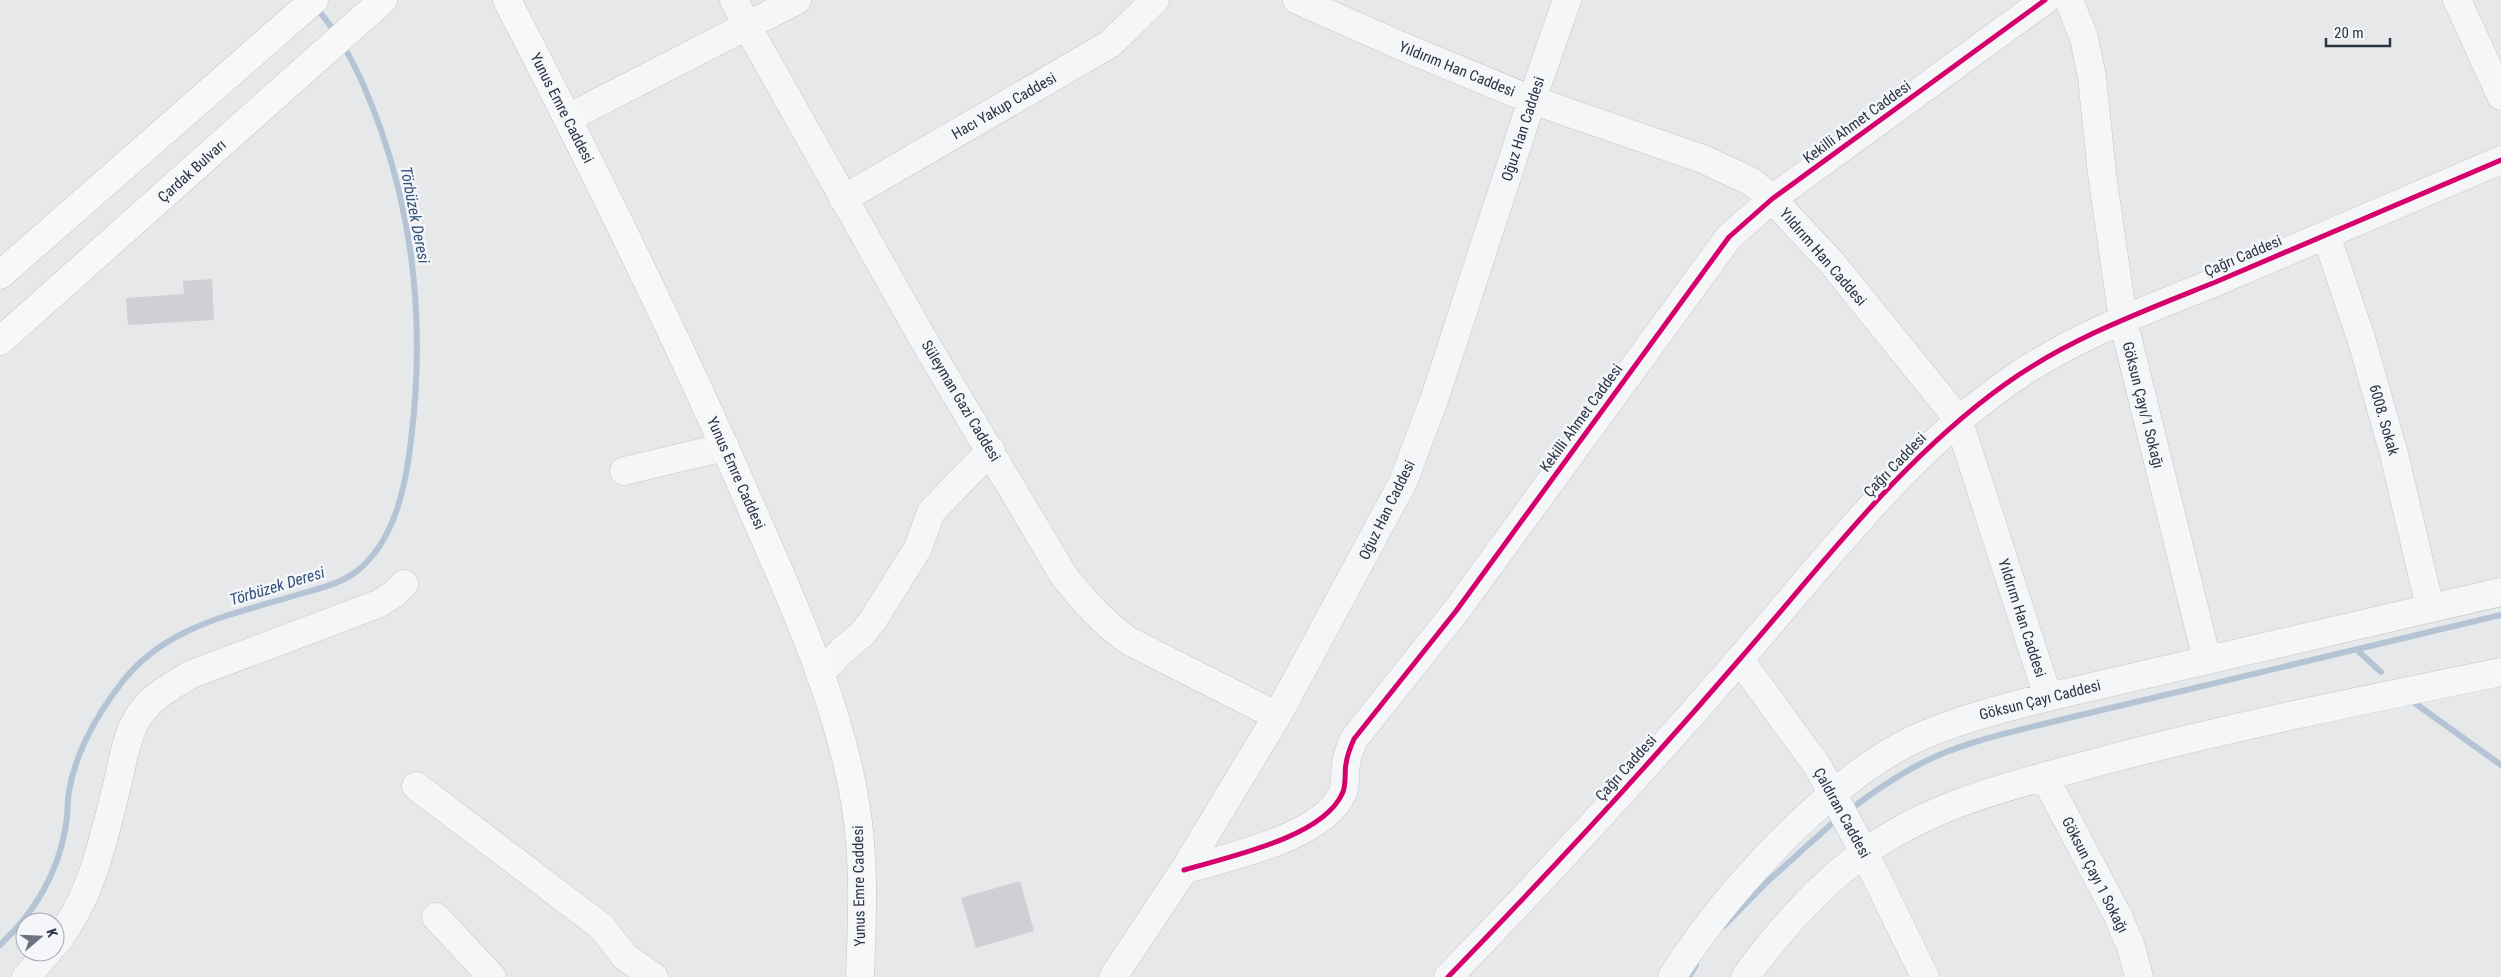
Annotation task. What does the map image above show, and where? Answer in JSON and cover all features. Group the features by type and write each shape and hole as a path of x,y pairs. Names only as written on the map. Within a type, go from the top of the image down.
{"main road":[{"path":"0,275 314,0"},
{"name":"Çardak Bulvarı","path":"0,341 383,0"},
{"name":"Yunus Emre Caddesi","path":"507,0 657,297 725,447 794,607 820,674 847,764 856,807 861,847 863,896 860,977"}],"street":[{"name":"Süleyman Gazi Caddesi","path":"734,0 842,199 1064,576 1084,602 1106,625 1160,659 1277,716"},
{"path":"568,118 797,0"},
{"name":"Hacı Yakup Caddesi","path":"842,199 1110,44 1155,0"},
{"name":"Yıldırım Han Caddesi","path":"1297,0 1532,100 1703,159 1752,182 1772,199 1832,263 1958,419 2048,697"},
{"name":"Oğuz Han Caddesi","path":"1113,977 1184,870 1277,716 1404,482 1435,397 1532,100 1567,0"},
{"name":"Kekilli Ahmet Caddesi","path":"1184,870 1292,836 1314,823 1336,804 1343,793 1348,754 1354,740 1456,611 1730,237 1772,199 2045,0"},
{"name":"Göksun Çayı/1 Sokağı","path":"2070,0 2084,38 2092,78 2102,174 2123,320 2207,660"},
{"path":"2457,0 2501,96"},
{"name":"Çağrı Caddesi","path":"1448,977 1526,896 1740,660 1852,527 1958,419 2042,360 2077,340 2501,160"},
{"name":"6008. Sokak","path":"2326,235 2361,338 2394,454 2430,608"},
{"path":"624,471 725,447"},
{"path":"820,674 843,650 863,634 918,548 932,512 991,450"},
{"path":"65,931 82,903 106,829 129,736 137,719 151,702 170,686 192,674 378,604 394,594 404,584"},
{"name":"Göksun Çayı Caddesi","path":"1672,977 1701,934 1728,900 1792,833 1836,798 1874,763 1916,738 1985,713 2048,697 2501,592"},
{"name":"Çaldıran Caddesi","path":"1740,660 1797,736 1836,798 1926,977"},
{"path":"1745,977 1779,935 1860,845 1894,834 1960,802 2044,776 2158,747 2501,672"},
{"name":"Göksun Çayı 1 Sokağı","path":"2044,776 2118,916 2131,947 2139,977"},
{"path":"416,786 602,927 625,957 654,977"},
{"path":"436,918 492,977"},
{"path":"26,977 39,962"}],"building":[{"path":"212,279 214,320 128,325 126,298 184,294 183,281"},
{"path":"1020,881 1034,931 976,948 961,898"}],"waterway":[{"name":"Törbüzek Deresi","path":"316,7 336,33"},
{"name":"Törbüzek Deresi","path":"0,945 33,907 50,878 61,847 66,825 69,791 77,761 97,719 123,681 141,662 181,634 227,616 322,588 357,571 370,559 381,544 396,511 406,475 415,401 417,361 414,283 409,244 393,168 368,97 354,65 342,44"},
{"path":"1848,811 1884,785 1912,768 1950,750 1979,741 2501,615"},
{"path":"2357,650 2381,672"},
{"path":"2416,704 2501,765"},
{"path":"1724,926 1769,880 1838,818"},
{"path":"1689,977 1696,965"}],"cycle path":[{"path":"1184,870 1272,844 1315,823 1331,809 1344,791 1346,761 1354,739 1456,611 1729,237 1772,199 2045,0"},
{"path":"1448,977 1632,781 1704,701 1864,515 1931,446 1966,414 2029,368 2081,339 2501,160"}]}
